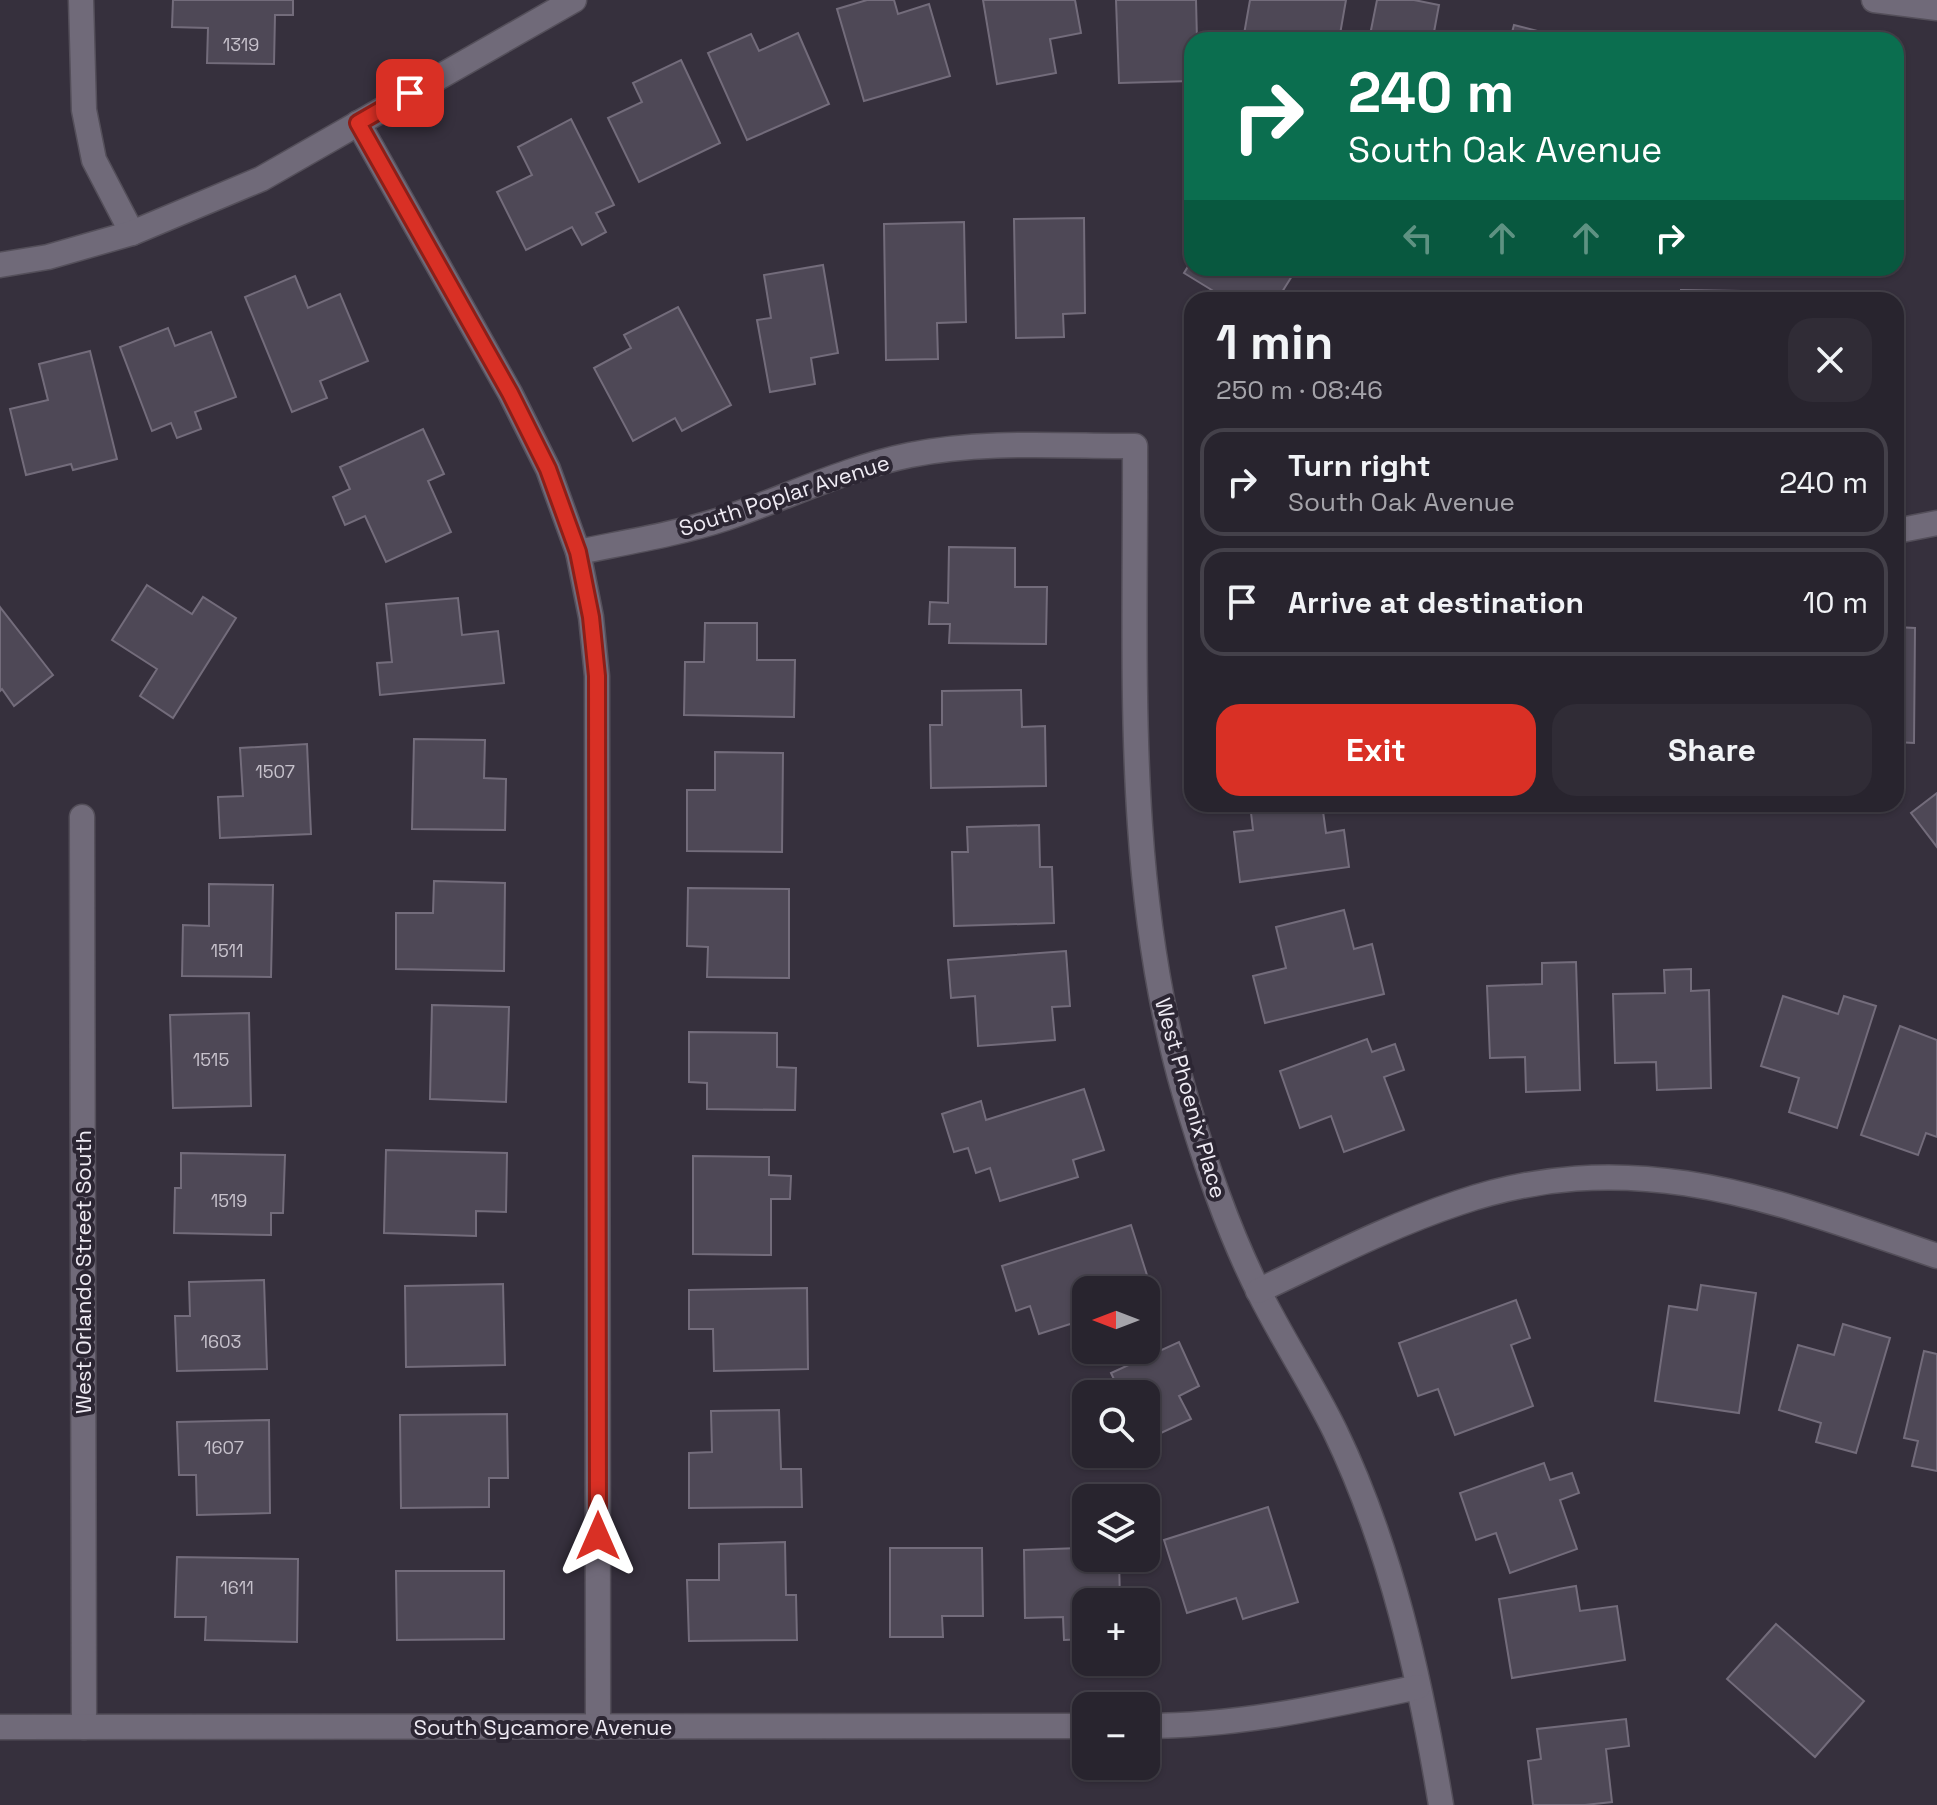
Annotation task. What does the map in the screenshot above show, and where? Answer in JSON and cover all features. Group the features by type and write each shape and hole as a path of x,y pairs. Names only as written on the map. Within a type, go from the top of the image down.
{"street":[{"path":"81,0 84,110 94,160 132,233"},
{"path":"0,265 48,257 132,233 261,179 574,0"},
{"path":"1874,0 1937,8"},
{"path":"358,123 510,393 548,469 578,552 591,617 597,676 598,1727"},
{"name":"South Poplar Avenue","path":"578,552 723,519 838,474 913,454 999,446 1135,446"},
{"name":"West Phoenix Place","path":"1135,446 1137,793 1145,898 1160,993 1185,1092 1217,1194 1258,1291 1335,1431 1371,1517 1396,1596 1441,1805"},
{"path":"1904,529 1937,523"},
{"name":"West Orlando Street South","path":"82,817 84,1727"},
{"path":"1258,1291 1404,1223 1462,1201 1526,1185 1586,1178 1647,1178 1721,1188 1774,1201 1937,1256"},
{"path":"1160,1725 1303,1712 1418,1687"},
{"name":"South Sycamore Avenue","path":"0,1727 1072,1726"}],"building":[{"path":"173,0 293,0 293,15 275,15 274,64 207,63 208,28 172,27"},
{"path":"867,0 894,0 898,14 929,4 950,76 864,101 837,9"},
{"path":"983,0 1075,0 1081,33 1050,39 1056,73 997,84"},
{"path":"1116,0 1196,0 1197,32 1184,32 1184,81 1119,83"},
{"path":"1250,0 1346,0 1340,32 1244,32"},
{"path":"1377,0 1414,0 1439,5 1434,32 1371,32"},
{"path":"1514,25 1541,32 1512,32"},
{"path":"798,33 829,104 747,140 708,53 751,34 759,51"},
{"path":"681,60 720,143 639,182 608,118 642,102 633,83"},
{"path":"571,119 614,205 596,213 606,232 582,245 572,227 526,250 497,192 532,175 518,147"},
{"path":"1084,218 1085,313 1063,314 1064,337 1016,338 1014,219"},
{"path":"964,222 966,322 937,323 938,359 886,360 884,224"},
{"path":"823,265 838,353 811,358 815,384 770,392 757,320 771,318 764,275"},
{"path":"295,276 308,308 340,294 368,361 320,381 327,398 292,412 245,297"},
{"path":"1189,276 1292,276 1282,292 1215,292"},
{"path":"1681,290 1741,291 1741,292"},
{"path":"678,307 731,405 682,431 675,418 633,441 594,368 631,348 624,335"},
{"path":"168,328 175,346 211,332 236,397 195,412 201,429 177,438 171,423 152,431 120,347"},
{"path":"90,351 117,459 73,470 71,464 26,475 10,409 48,400 39,364"},
{"path":"423,429 444,474 428,481 451,532 386,562 365,516 345,525 333,497 350,489 340,467"},
{"path":"949,547 1015,548 1015,587 1047,587 1046,644 949,643 950,624 929,624 930,602 948,603"},
{"path":"147,585 192,614 203,597 236,618 173,718 140,696 157,669 112,640"},
{"path":"458,598 462,635 498,631 504,683 380,695 377,663 392,662 386,604"},
{"path":"0,607 53,675 14,706 2,689 0,691"},
{"path":"705,623 757,623 757,660 795,660 794,717 684,715 685,662 704,662"},
{"path":"1904,627 1915,628 1914,743 1904,742"},
{"path":"1021,690 1022,727 1045,726 1046,786 931,788 930,725 942,725 942,691"},
{"path":"414,739 485,740 484,778 506,779 505,830 412,829"},
{"path":"307,744 311,834 220,838 218,797 243,796 240,748"},
{"path":"715,752 783,753 782,852 687,851 687,790 715,790"},
{"path":"1937,793 1937,847 1911,813"},
{"path":"1251,812 1323,812 1326,833 1344,830 1349,867 1240,882 1234,832 1253,830"},
{"path":"1039,825 1040,867 1052,867 1054,923 954,926 952,852 968,852 967,827"},
{"path":"434,881 505,883 504,971 396,969 396,913 433,913"},
{"path":"209,884 273,885 271,977 182,976 183,925 209,926"},
{"path":"688,888 789,889 789,978 707,977 708,947 687,946"},
{"path":"1344,910 1354,949 1372,944 1384,994 1265,1023 1253,976 1286,968 1276,927"},
{"path":"1066,951 1070,1006 1052,1007 1055,1040 978,1046 975,996 951,998 948,960"},
{"path":"1576,962 1580,1090 1526,1092 1525,1057 1490,1058 1487,986 1542,984 1542,963"},
{"path":"1691,969 1691,991 1709,990 1711,1088 1657,1090 1656,1062 1615,1063 1613,994 1665,993 1664,970"},
{"path":"1783,996 1838,1014 1844,996 1876,1006 1837,1128 1789,1112 1799,1078 1761,1066"},
{"path":"432,1005 509,1007 506,1102 430,1099"},
{"path":"249,1013 251,1106 173,1108 170,1015"},
{"path":"1900,1026 1937,1040 1937,1137 1926,1133 1918,1155 1861,1135"},
{"path":"689,1032 777,1033 777,1067 796,1068 795,1110 707,1109 707,1083 689,1082"},
{"path":"1367,1039 1372,1052 1395,1044 1404,1070 1384,1077 1404,1130 1344,1152 1331,1116 1300,1128 1280,1071"},
{"path":"1084,1089 1104,1150 1073,1160 1078,1177 1000,1201 990,1168 976,1173 968,1148 954,1152 942,1114 981,1101 986,1120"},
{"path":"386,1150 507,1153 506,1212 476,1211 476,1236 384,1233"},
{"path":"181,1153 285,1155 283,1213 271,1213 271,1235 174,1233 175,1188 181,1188"},
{"path":"693,1156 769,1157 769,1175 791,1176 790,1199 771,1199 771,1255 693,1254"},
{"path":"1131,1225 1147,1276 1072,1276 1072,1323 1039,1334 1030,1306 1016,1311 1002,1266"},
{"path":"264,1280 267,1369 177,1371 175,1316 190,1316 189,1282"},
{"path":"503,1284 505,1365 406,1367 405,1286"},
{"path":"1701,1285 1756,1293 1739,1413 1655,1401 1669,1306 1697,1310"},
{"path":"807,1288 808,1369 714,1371 713,1329 689,1329 689,1290"},
{"path":"1516,1300 1530,1338 1511,1345 1533,1406 1455,1435 1438,1389 1418,1396 1399,1343"},
{"path":"1843,1324 1890,1338 1856,1453 1816,1442 1821,1423 1779,1410 1798,1345 1834,1355"},
{"path":"1179,1342 1199,1386 1179,1396 1191,1419 1160,1433 1160,1380 1114,1380 1111,1373 1131,1364 1160,1364 1160,1351"},
{"path":"1924,1351 1937,1354 1937,1471 1912,1466 1918,1441 1904,1438"},
{"path":"779,1410 781,1469 801,1469 802,1507 689,1508 689,1453 712,1452 711,1411"},
{"path":"507,1414 508,1478 489,1478 489,1507 401,1508 400,1415"},
{"path":"269,1420 270,1513 197,1515 196,1475 179,1475 177,1422"},
{"path":"1544,1463 1550,1480 1572,1473 1579,1493 1560,1500 1577,1549 1510,1573 1496,1533 1476,1540 1460,1493"},
{"path":"1268,1507 1298,1602 1243,1619 1236,1598 1187,1613 1164,1540"},
{"path":"785,1542 786,1595 796,1595 797,1640 689,1641 687,1580 719,1580 719,1544"},
{"path":"890,1548 982,1548 983,1616 942,1616 943,1637 890,1637"},
{"path":"1072,1548 1072,1572 1119,1572 1120,1588 1072,1588 1072,1640 1064,1640 1063,1617 1025,1618 1024,1550"},
{"path":"177,1557 298,1559 297,1642 205,1640 206,1617 175,1617"},
{"path":"396,1571 504,1571 504,1639 397,1640"},
{"path":"1576,1586 1580,1611 1617,1606 1625,1660 1512,1678 1499,1599"},
{"path":"1776,1624 1864,1701 1815,1757 1727,1679"},
{"path":"1626,1719 1629,1746 1606,1749 1612,1802 1533,1805 1528,1761 1541,1759 1537,1729"}],"route":[{"path":"410,93 358,123 510,393 548,469 578,552 591,617 597,676 598,1536"}]}
